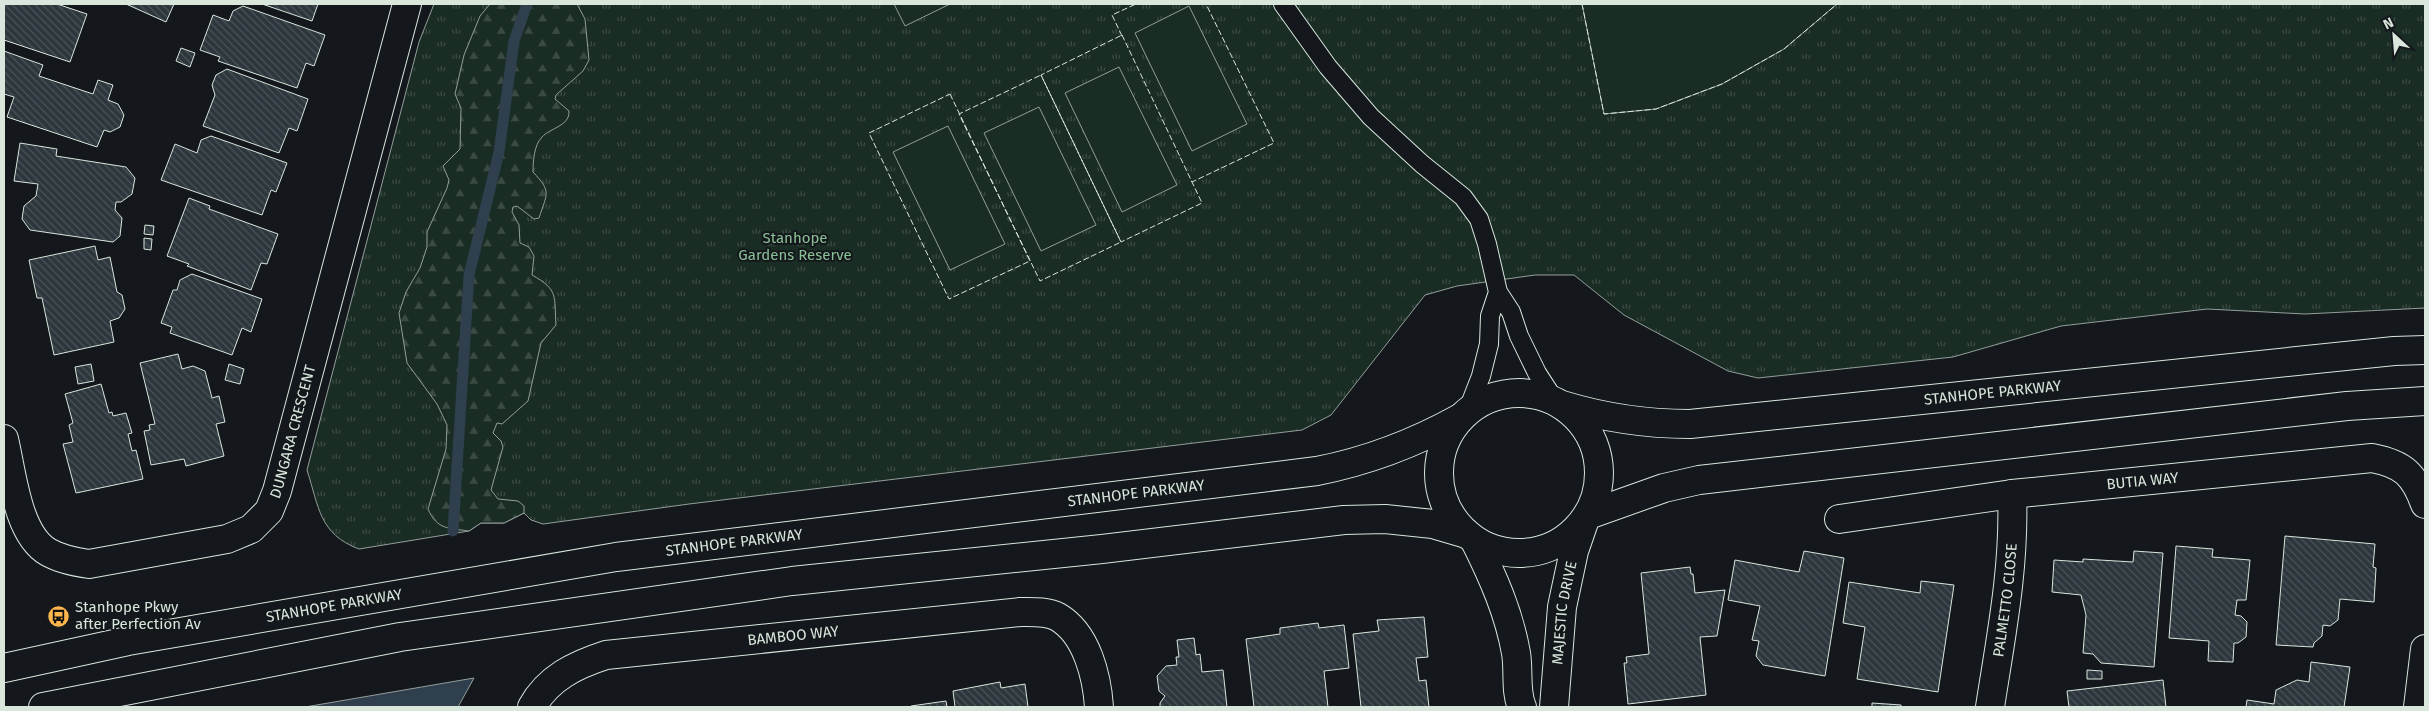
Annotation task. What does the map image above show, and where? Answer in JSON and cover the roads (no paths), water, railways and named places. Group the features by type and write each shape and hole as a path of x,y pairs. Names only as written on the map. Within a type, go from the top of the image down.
{"main road":[{"name":"DUNGARA CRESCENT","path":"4,439 23,522 32,538 47,552 72,562 89,564 227,539 251,529 269,511 277,491 407,4"},
{"name":"STANHOPE PARKWAY","path":"1559,403 1600,416 1628,422 1690,424 2394,351 2425,350"},
{"path":"43,707 400,637 792,581 1102,549 1344,520 1386,519 1433,524 1471,537 1494,549 1514,553 1535,552 1554,545 1572,534 1587,517 1596,499 1599,463 1595,446 1588,430 1576,416 1559,403 1533,394 1509,393 1487,400 1464,415 1448,436 1441,456 1439,478 1443,499 1452,518 1471,537 1490,572 1508,619 1517,654 1522,707"},
{"path":"1587,517 1664,488 1699,480 2347,406 2425,401"},
{"name":"STANHOPE PARKWAY","path":"4,668 128,642 616,557 1317,471 1388,452 1431,434 1464,415"},
{"name":"BUTIA WAY","path":"1839,519 2012,494 2372,458 2392,462 2407,471 2419,487 2425,504"},
{"name":"PALMETTO CLOSE","path":"1990,707 2010,573 2013,533 2012,494"},
{"name":"MAJESTIC DRIVE","path":"1554,707 1563,598 1574,551 1587,517"},
{"name":"BAMBOO WAY","path":"532,707 537,698 555,679 578,664 606,655 1020,612 1057,616 1069,626 1090,660 1098,685 1100,707"},
{"path":"2418,707 2425,649"}],"lane":[{"path":"1283,4 1328,67 1371,117 1422,164 1463,197 1479,219 1488,244 1498,292 1511,312 1519,336 1537,373 1559,403"},
{"path":"1464,415 1481,376 1489,344 1490,316 1498,292"}],"water":[{"path":"474,678 458,707 305,707"}],"waterway":[{"path":"453,531 469,275 499,152 514,41 527,4"}],"place":[{"name":"Stanhope Pkwy after Perfection Av","path":"59,616"}],"park label":[{"name":"Stanhope Gardens Reserve","path":"795,246"}]}
